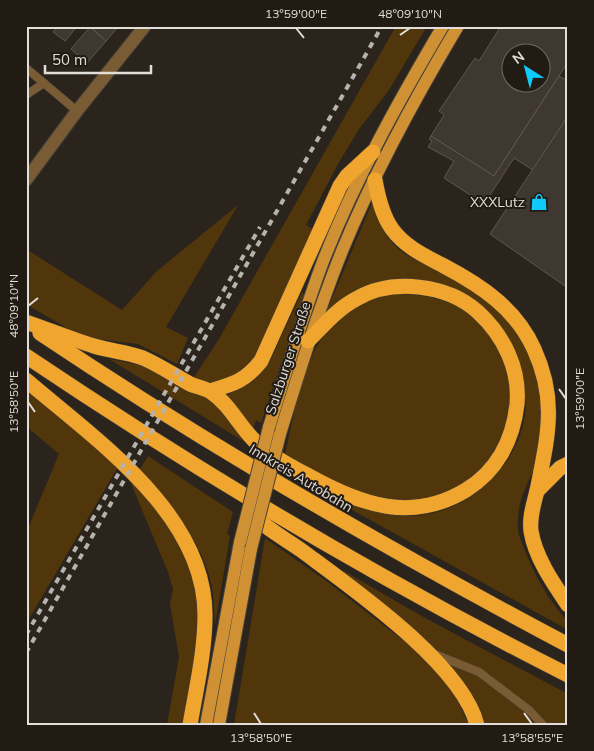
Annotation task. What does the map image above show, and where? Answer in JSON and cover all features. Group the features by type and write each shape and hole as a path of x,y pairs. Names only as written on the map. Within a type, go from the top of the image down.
{"highway":[{"path":"210,390 234,384 249,375 261,361 340,186 347,176 374,152"},
{"path":"375,180 385,217 404,243 494,296 523,329 534,348 547,385 550,429 531,512 533,541 547,571 568,605"},
{"path":"26,323 95,346 141,358 192,384 210,390 221,400 248,435 260,446 329,487 352,498 381,506 409,509 432,506 454,497 476,483 494,465 507,445 515,424 517,400 516,372 507,349 494,330 477,311 458,299 442,292 419,288 397,287 375,290 338,310 308,341"},
{"name":"Innkreis Autobahn","path":"26,323 190,430 337,518 568,645"},
{"path":"26,356 125,423 342,554 568,675"},
{"path":"26,380 142,484 179,528 192,554 202,584 205,615 202,650 190,725"},
{"path":"537,491 560,468 568,464"},
{"path":"236,491 252,514 334,575 426,650 454,680 466,699 477,725"}],"main road":[{"name":"Salzburger Straße","path":"206,725 246,546 301,322 320,270 374,152 443,26"},
{"name":"Salzburger Straße","path":"274,430 343,249 409,111 458,26"},
{"name":"Salzburger Straße","path":"219,725 246,546"}],"street":[{"path":"26,180 77,111 145,26"}],"lane":[{"path":"26,68 77,111"},
{"path":"26,96 44,83"},
{"path":"426,650 479,672 529,710 543,725"}],"shaded area":[{"path":"396,26 427,26 389,90 359,129 306,225 314,230 255,357 234,376 214,383 192,380 219,339"},
{"path":"372,203 384,232 395,246 411,258 457,280 484,297 517,330 533,359 542,385 544,399 542,439 535,466 520,503 518,532 539,581 552,602 568,621 568,630 347,507 349,504 380,513 412,516 432,513 451,507 486,485 500,470 512,453 520,435 526,409 525,392 520,370 504,332 492,316 477,303 461,293 443,286 401,281 376,290 325,315"},
{"path":"238,205 166,327 188,338 177,364 138,344 82,337 26,304 26,249 122,310 157,271"},
{"path":"302,292 304,294 261,423 256,420 253,430 227,395 251,383 269,363"},
{"path":"413,294 451,303 468,312 485,327 495,341 505,361 510,382 511,403 507,424 499,443 488,461 473,476 454,489 437,497 404,502 371,495 345,486 285,455 302,382 322,337 338,319 357,305 386,295"},
{"path":"109,359 151,367 220,406 245,442"},
{"path":"26,388 118,467 26,624 26,533 59,454 26,426"},
{"path":"148,456 233,512 227,534 230,536 215,625 212,587 201,554 174,510 139,471"},
{"path":"133,482 158,511 178,541 196,592 199,612 199,638 183,725 167,725 179,657 170,604 173,589 168,572 132,486"},
{"path":"265,538 329,583 408,644 439,674 453,691 469,725 234,725"},
{"path":"344,571 425,618 568,694 568,725 484,725 476,705 458,674 418,633 342,575"}],"building":[{"path":"58,26 71,26 75,29 65,41 53,32"},
{"path":"90,26 118,26 118,27 106,41"},
{"path":"501,26 568,26 568,62 552,87 552,42 502,42 502,92 549,92 494,176 431,136 444,115 439,111 475,58 479,61"},
{"path":"90,27 106,41 87,63 71,49"},
{"path":"559,76 568,81 568,116 533,170 514,158 484,204 444,178 454,161 428,147 432,141 429,139 431,136 494,176 549,92 552,92 552,87"},
{"name":"XXXLutz","path":"568,116 568,288 490,234"}],"railway":[{"path":"26,653 382,26"},
{"path":"26,635 260,227"}],"place":[{"name":"XXXLutz","path":"539,202"}]}
